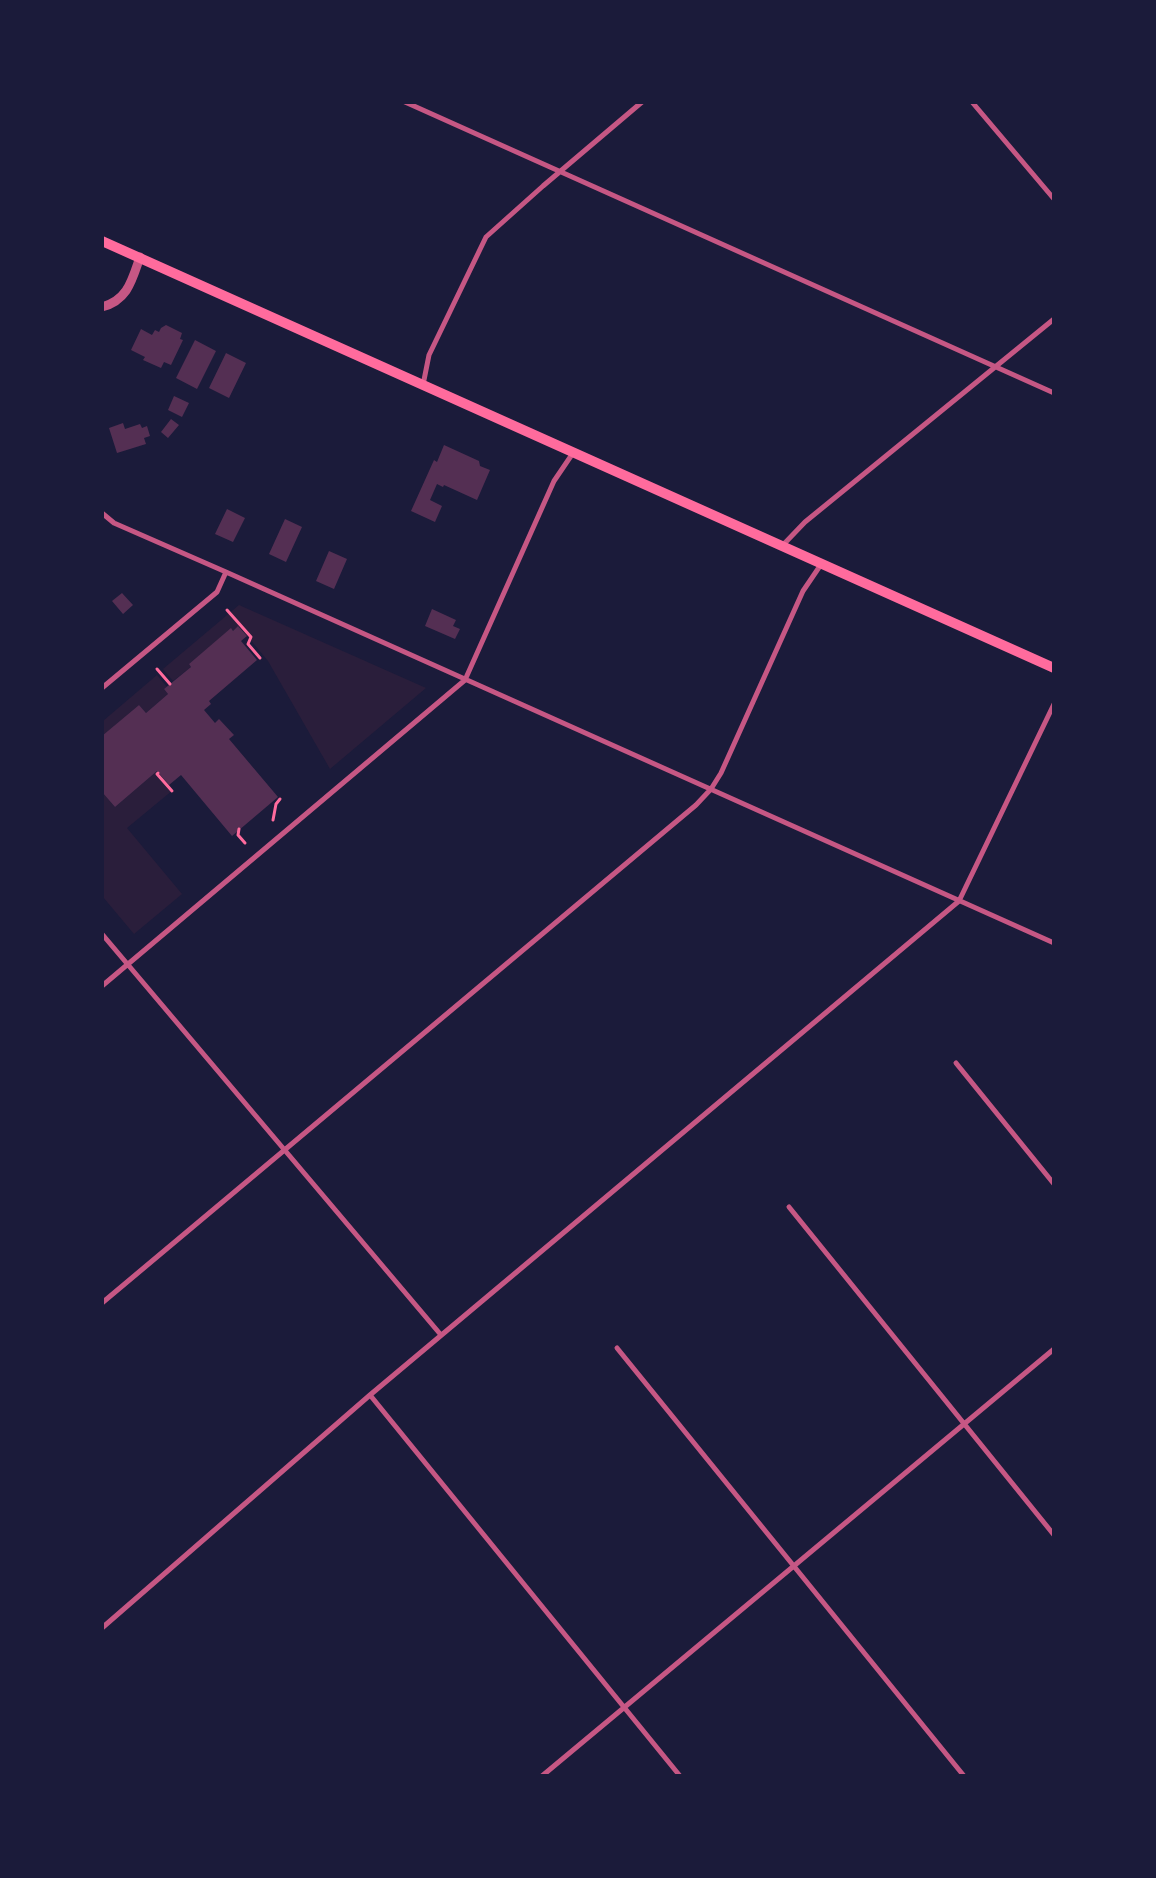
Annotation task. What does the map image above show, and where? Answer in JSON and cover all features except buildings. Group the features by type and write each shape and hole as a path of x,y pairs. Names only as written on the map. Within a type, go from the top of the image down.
{"main road":[{"path":"102,241 1054,668"}],"street":[{"path":"405,102 1054,393"},
{"path":"423,384 428,355 486,237 642,102"},
{"path":"972,102 1054,199"},
{"path":"102,308 114,304 123,297 132,280 140,257"},
{"path":"782,547 805,522 1054,319"},
{"path":"102,986 465,680 554,481 573,453"},
{"path":"102,514 114,523 1054,943"},
{"path":"102,1302 688,811 711,789 721,773 803,591 822,563"},
{"path":"102,688 217,592 226,572"},
{"path":"102,1628 441,1334 959,901 1054,704"},
{"path":"102,934 441,1334"},
{"path":"956,1063 1054,1184"},
{"path":"789,1207 963,1425 1054,1535"},
{"path":"617,1348 964,1776"},
{"path":"542,1776 1054,1349"},
{"path":"370,1395 680,1776"}],"path":[{"path":"227,610 251,637 248,644 254,654 260,658"},
{"path":"157,669 170,684"},
{"path":"158,772 157,774 172,792"},
{"path":"272,820 276,804 280,799"},
{"path":"240,829 238,835 245,843"}],"shaded area":[{"path":"239,605 426,688 330,769 268,661 239,626 233,631 231,629 189,664 191,667 173,681 163,669"},
{"path":"157,675 167,687 164,689 168,694 146,713 139,705 103,736 103,721"},
{"path":"157,771 173,790 127,828 182,894 134,934 103,897 102,792 115,807"}]}
